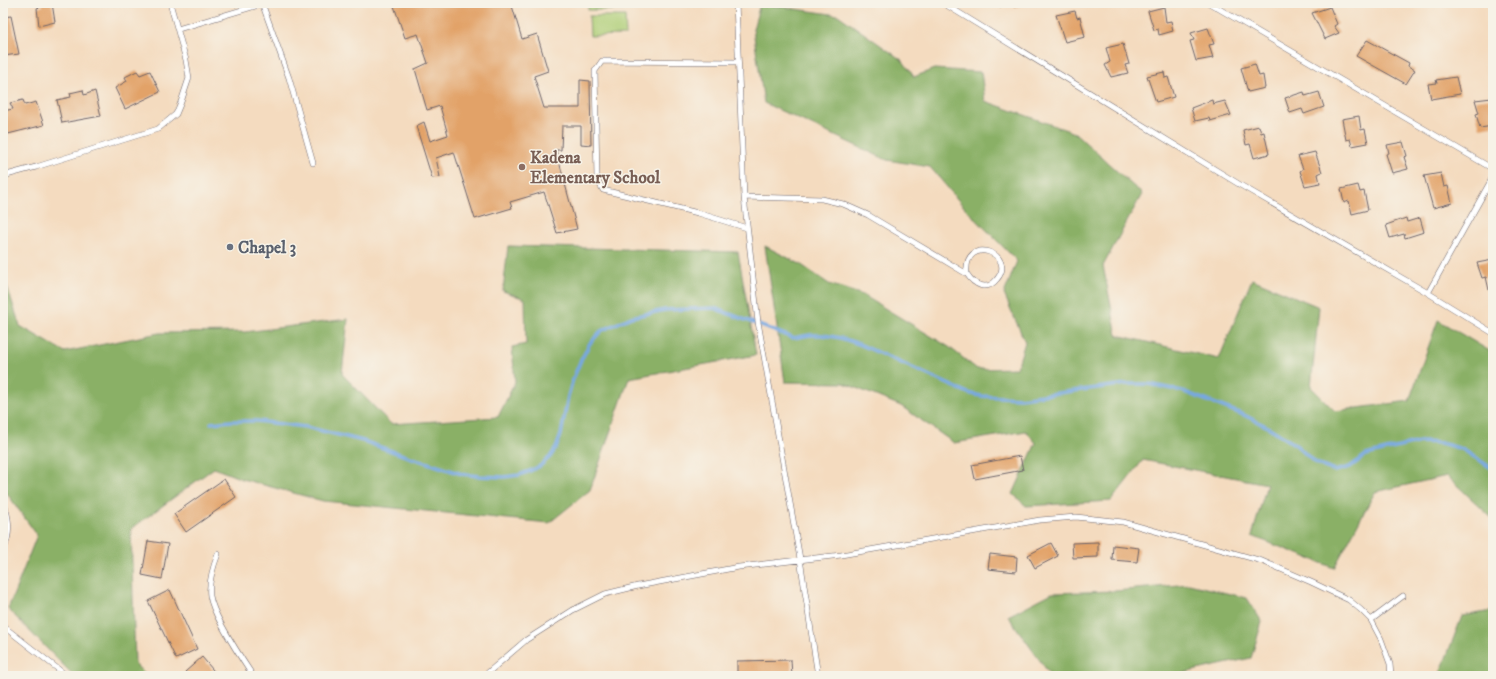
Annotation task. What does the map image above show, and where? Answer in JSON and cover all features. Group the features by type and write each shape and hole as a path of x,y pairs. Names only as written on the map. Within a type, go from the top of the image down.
{"lane":[{"path":"3,176 158,129 176,114 182,102 188,78 186,60 170,3"},
{"path":"736,3 744,197 758,322 800,559 818,676"},
{"path":"943,3 1242,186 1428,293 1493,333"},
{"path":"1209,3 1493,169"},
{"path":"178,29 262,4 289,78 313,163"},
{"path":"738,62 602,61 595,71 597,179 603,190 698,213 747,228"},
{"path":"1428,293 1493,176"},
{"path":"744,197 822,199 843,204 868,215 967,274 972,281 979,285 988,285 995,281 999,276 1001,264 992,252 985,250 978,251 967,261 967,274"},
{"path":"3,502 7,510 10,526 8,540 3,551"},
{"path":"484,676 526,640 573,610 605,594 638,586 739,567 840,555 1040,520 1076,517 1123,522 1262,561 1349,600 1371,620 1381,639 1390,664 1391,676"},
{"path":"218,554 211,573 210,596 215,612 253,676"},
{"path":"1371,620 1403,596"},
{"path":"3,626 67,676"}],"green space":[{"path":"588,3 624,3 625,10 588,10"},
{"path":"760,4 838,15 903,61 914,77 934,69 981,72 985,101 1075,133 1142,194 1103,266 1117,335 1219,359 1252,279 1319,307 1311,387 1335,411 1409,401 1438,320 1493,353 1493,519 1447,476 1375,492 1334,568 1252,536 1267,484 1143,460 1111,501 1026,506 1013,494 1036,443 1026,431 954,443 901,406 844,383 785,382 765,246 800,264 829,284 863,295 949,347 977,369 1017,368 1025,342 1004,294 1017,261 964,207 930,167 887,160 764,103 753,29"},
{"path":"589,16 625,16 626,35 590,36"},
{"path":"508,246 738,252 756,355 629,378 590,490 549,523 323,501 242,479 214,468 131,529 135,664 147,676 74,676 8,609 37,535 3,488 3,274 20,326 65,352 159,333 245,332 348,319 342,374 391,424 498,417 515,382 512,347 526,344 525,299 503,291"},
{"path":"1189,584 1247,598 1262,622 1251,658 1170,676 1051,676 1008,616 1052,593 1115,591"},
{"path":"1493,611 1493,676 1439,676 1462,616"}],"building":[{"path":"42,3 52,3 55,22 39,26 37,8 43,6"},
{"path":"393,3 520,3 512,6 522,39 537,34 548,71 534,76 544,108 580,108 580,80 590,81 591,145 581,144 581,126 562,126 561,150 556,150 577,229 557,233 544,192 510,202 512,208 475,219 454,152 436,158 440,177 432,178 416,126 424,122 430,141 448,135 440,106 427,110 415,69 428,63 418,34 405,38"},
{"path":"999,3 1012,3 1000,7"},
{"path":"1013,3 1028,3 1015,7"},
{"path":"1164,7 1166,22 1171,21 1173,31 1159,35 1158,29 1154,30 1148,11"},
{"path":"1330,7 1337,24 1334,26 1339,33 1325,39 1312,13"},
{"path":"1075,11 1077,18 1080,17 1085,37 1065,42 1056,15"},
{"path":"11,16 19,54 3,56 3,17"},
{"path":"1208,28 1214,44 1209,45 1213,58 1196,61 1190,41 1194,40 1191,33"},
{"path":"1367,40 1409,63 1408,66 1415,70 1406,84 1356,56"},
{"path":"1123,44 1129,64 1125,65 1128,73 1111,77 1105,65 1110,62 1106,48"},
{"path":"1255,64 1259,76 1263,75 1265,88 1248,92 1241,68"},
{"path":"137,71 140,75 150,71 160,92 125,109 115,88 127,81 125,77"},
{"path":"1164,72 1165,78 1168,77 1174,97 1156,102 1147,76"},
{"path":"1456,77 1460,94 1431,99 1428,84 1437,83 1436,80"},
{"path":"83,90 84,95 95,91 101,116 62,123 57,100 71,97 70,93"},
{"path":"1304,92 1305,96 1319,92 1324,107 1304,114 1302,109 1290,113 1285,98"},
{"path":"1492,98 1493,126 1480,128 1476,114 1479,113 1475,100"},
{"path":"23,100 25,105 36,102 44,125 4,135 3,111 13,109 10,103"},
{"path":"1212,100 1213,104 1225,101 1231,115 1210,121 1209,118 1195,121 1191,108"},
{"path":"1359,116 1361,130 1365,129 1368,143 1352,146 1350,139 1346,140 1342,119"},
{"path":"1259,126 1261,133 1264,132 1269,154 1254,158 1250,144 1246,145 1243,130"},
{"path":"1403,142 1407,156 1404,157 1408,169 1392,173 1386,154 1389,153 1387,145"},
{"path":"1315,152 1322,172 1318,174 1320,183 1305,186 1300,171 1303,169 1298,156"},
{"path":"1441,173 1444,187 1448,186 1452,203 1433,208 1424,176"},
{"path":"1358,185 1360,192 1364,191 1368,210 1352,214 1349,201 1344,203 1341,189"},
{"path":"1406,218 1407,222 1420,218 1424,232 1405,238 1404,234 1390,238 1386,225"},
{"path":"1493,260 1493,289 1489,290 1486,277 1482,278 1477,263"},
{"path":"1020,456 1023,470 975,479 972,465"},
{"path":"224,479 236,497 186,532 174,514"},
{"path":"148,541 168,544 162,579 142,575"},
{"path":"1098,542 1098,557 1073,558 1072,543"},
{"path":"1051,543 1058,556 1035,568 1028,555"},
{"path":"1113,545 1139,548 1137,562 1112,560"},
{"path":"990,554 1017,557 1016,572 988,569"},
{"path":"170,590 197,649 176,659 148,601"},
{"path":"202,657 218,676 188,676 185,672"},
{"path":"791,660 792,676 737,676 737,661"}],"waterway":[{"path":"211,423 257,421 306,427 363,441 462,474 504,477 519,475 540,466 550,457 556,448 561,435 568,396 573,379 590,343 601,331 631,317 665,310 714,308 793,338 810,335 823,335 841,338 859,344 968,393 981,396 1020,398 1127,384 1149,384 1182,391 1244,415 1268,427 1296,445 1313,461 1335,471 1350,467 1366,455 1420,442 1441,443 1462,449 1493,469"}],"place":[{"name":"Kadena Elementary School","path":"522,167"},
{"name":"Chapel 3","path":"230,247"}]}
